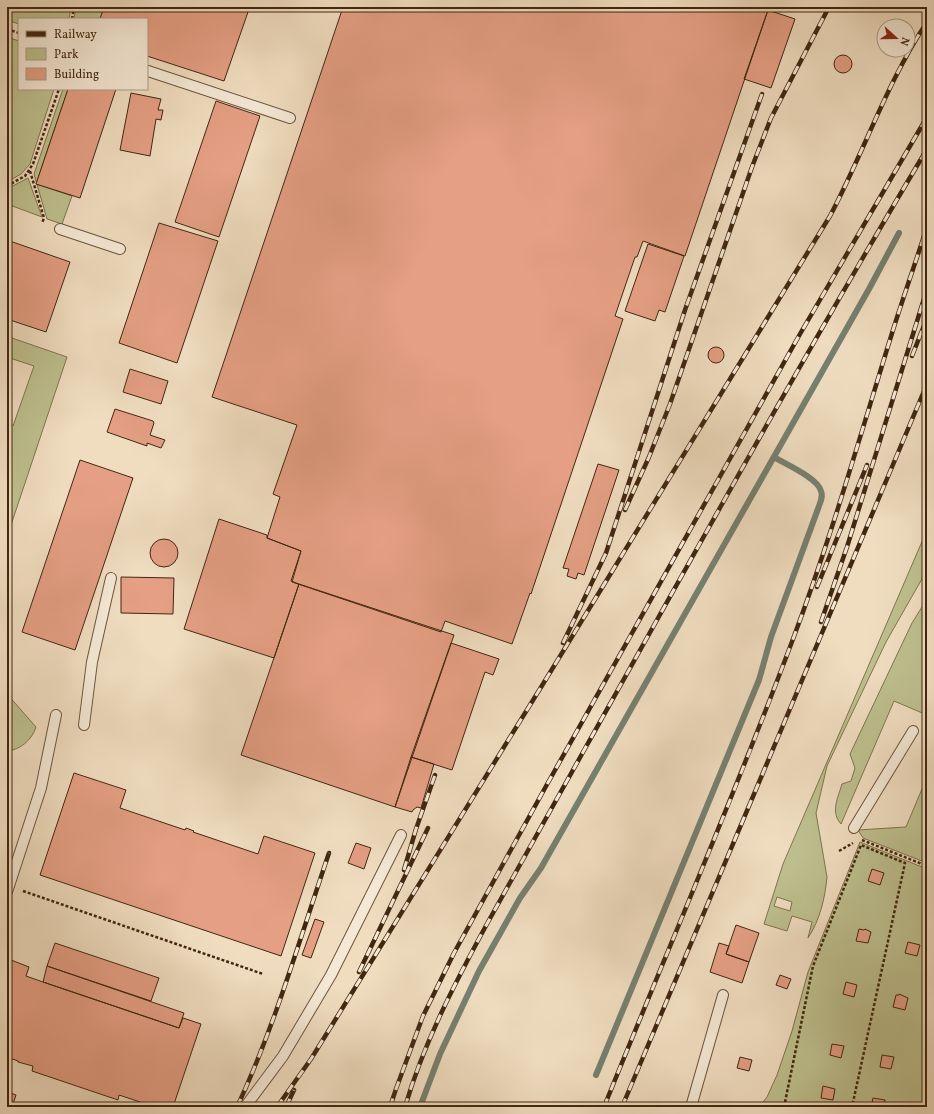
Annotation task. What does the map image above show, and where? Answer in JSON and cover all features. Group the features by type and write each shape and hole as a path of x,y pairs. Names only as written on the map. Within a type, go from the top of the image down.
{"lane":[{"path":"148,71 290,118"},
{"path":"60,229 120,249"},
{"path":"84,725 92,662 111,578"},
{"path":"8,889 41,788 56,715"},
{"path":"854,828 914,731"},
{"path":"245,1107 283,1056 327,982 401,835"},
{"path":"691,1107 723,994"}],"path":[{"path":"72,18 74,7"},
{"path":"7,29 18,33"},
{"path":"7,186 25,176 30,171 58,90"},
{"path":"30,171 44,218 42,223"},
{"path":"839,851 859,839 927,866"},
{"path":"784,1107 813,966 861,845 905,863 852,1107"},
{"path":"8,889 262,974"}],"green space":[{"path":"7,7 71,7 69,18 18,18 18,24 7,20"},
{"path":"76,7 104,7 100,18 74,18"},
{"path":"7,37 18,41 18,90 54,90 30,164 21,174 7,182"},
{"path":"63,90 68,90 36,183 34,174"},
{"path":"28,178 42,217 7,204 7,189"},
{"path":"37,184 72,196 62,224 47,219"},
{"path":"9,337 67,357 7,537 7,418 13,426 34,366 7,357 7,342"},
{"path":"927,530 927,570 886,642 827,766 816,813 827,877 821,909 816,924 808,938 812,922 792,916 787,931 764,924 783,864","holes":["777,897 792,902 790,911 774,906"]},
{"path":"927,599 927,715 894,701 841,824 835,810 842,784 851,781 855,768 850,754 912,623"},
{"path":"7,694 36,727 32,736 25,744 16,749 7,751"},
{"path":"927,777 927,863 863,838 858,830 906,827"},
{"path":"860,842 927,869 927,1107 759,1107 767,1097 777,1075 792,1031 808,972"}],"building":[{"path":"104,7 233,7 248,12 224,81 148,56 148,18 100,18"},
{"path":"343,7 769,7 685,256 643,241 637,257 635,257 615,316 623,319 531,594 530,593 512,644 445,621 441,632 292,582 301,551 267,538 280,497 273,494 297,425 212,397"},
{"path":"769,7 777,7 775,12 768,10"},
{"path":"801,7 819,7 811,10"},
{"path":"768,10 795,19 771,88 744,79"},
{"path":"843,55 849,58 852,64 849,70 843,73 837,70 834,64 837,58"},
{"path":"68,90 116,90 80,198 36,184"},
{"path":"131,93 161,99 158,110 163,110 161,120 156,119 150,156 120,150"},
{"path":"216,101 260,116 219,237 175,222"},
{"path":"159,223 218,241 177,363 119,343"},
{"path":"7,240 70,262 46,332 7,319"},
{"path":"648,244 684,256 665,312 659,310 655,321 625,311"},
{"path":"713,347 719,347 724,352 722,361 719,363 713,363 708,358 708,352"},
{"path":"130,369 168,381 161,404 123,392"},
{"path":"115,409 153,421 154,423 150,435 165,440 161,448 147,443 147,446 107,432"},
{"path":"80,460 133,478 75,650 22,632"},
{"path":"598,464 619,470 584,575 578,573 576,579 567,576 569,569 563,568"},
{"path":"219,519 267,535 267,538 301,551 291,581 299,584 274,658 184,629"},
{"path":"164,539 174,543 178,553 174,563 164,567 154,563 150,553 154,543"},
{"path":"121,577 174,578 173,614 121,613"},
{"path":"299,584 454,635 395,807 241,755"},
{"path":"451,643 499,659 493,675 485,672 452,770 411,757"},
{"path":"411,757 434,764 421,808 417,807 412,812 395,807"},
{"path":"74,773 126,790 120,808 185,830 186,828 194,831 193,832 258,854 264,836 315,853 281,956 40,875"},
{"path":"356,843 371,848 364,869 348,863"},
{"path":"872,869 884,873 880,885 868,881"},
{"path":"315,919 324,922 311,958 302,955"},
{"path":"736,925 759,933 749,962 726,954"},
{"path":"859,929 865,929 871,932 868,943 856,941"},
{"path":"908,942 920,945 917,956 905,953"},
{"path":"55,943 159,978 151,1001 47,966"},
{"path":"719,943 729,946 726,954 749,962 742,983 710,972"},
{"path":"11,960 29,967 26,976 179,1028 183,1018 201,1024 173,1107 155,1107 119,1095 118,1100 32,1071 33,1066 7,1057 7,973"},
{"path":"47,966 184,1013 179,1028 43,982"},
{"path":"780,975 791,979 787,989 776,985"},
{"path":"846,982 857,985 854,997 843,994"},
{"path":"899,994 908,998 905,1010 893,1007 896,995"},
{"path":"832,1044 844,1046 841,1058 830,1055"},
{"path":"882,1055 894,1057 891,1069 880,1067"},
{"path":"740,1057 752,1060 749,1071 737,1068"},
{"path":"823,1086 835,1089 833,1100 821,1098"},
{"path":"8,1092 16,1095 12,1107 7,1107"},
{"path":"873,1098 885,1100 884,1107 871,1107"}],"waterway":[{"path":"420,1107 440,1054 479,971 520,898 541,868 869,289 899,233"},
{"path":"596,1075 759,680 771,637 821,500 821,491 819,486 814,481 808,476 774,457"}],"railway":[{"path":"625,510 649,457 670,404 752,167 771,118 829,7"},
{"path":"277,1107 311,1059 830,216 888,93 927,22"},
{"path":"563,643 606,553 685,310 762,94"},
{"path":"390,1107 423,1016 454,953 800,334 927,117"},
{"path":"405,1107 421,1059 431,1035 488,922 755,446 927,149"},
{"path":"604,1107 771,698 807,601 833,524 893,330 927,227"},
{"path":"821,622 847,547 927,289"},
{"path":"912,356 927,318"},
{"path":"622,1107 927,384"},
{"path":"817,587 867,465"},
{"path":"404,870 416,829 435,775"},
{"path":"359,972 428,828"},
{"path":"237,1107 251,1076 275,1013 329,853"},
{"path":"286,1107 294,1090"}]}
